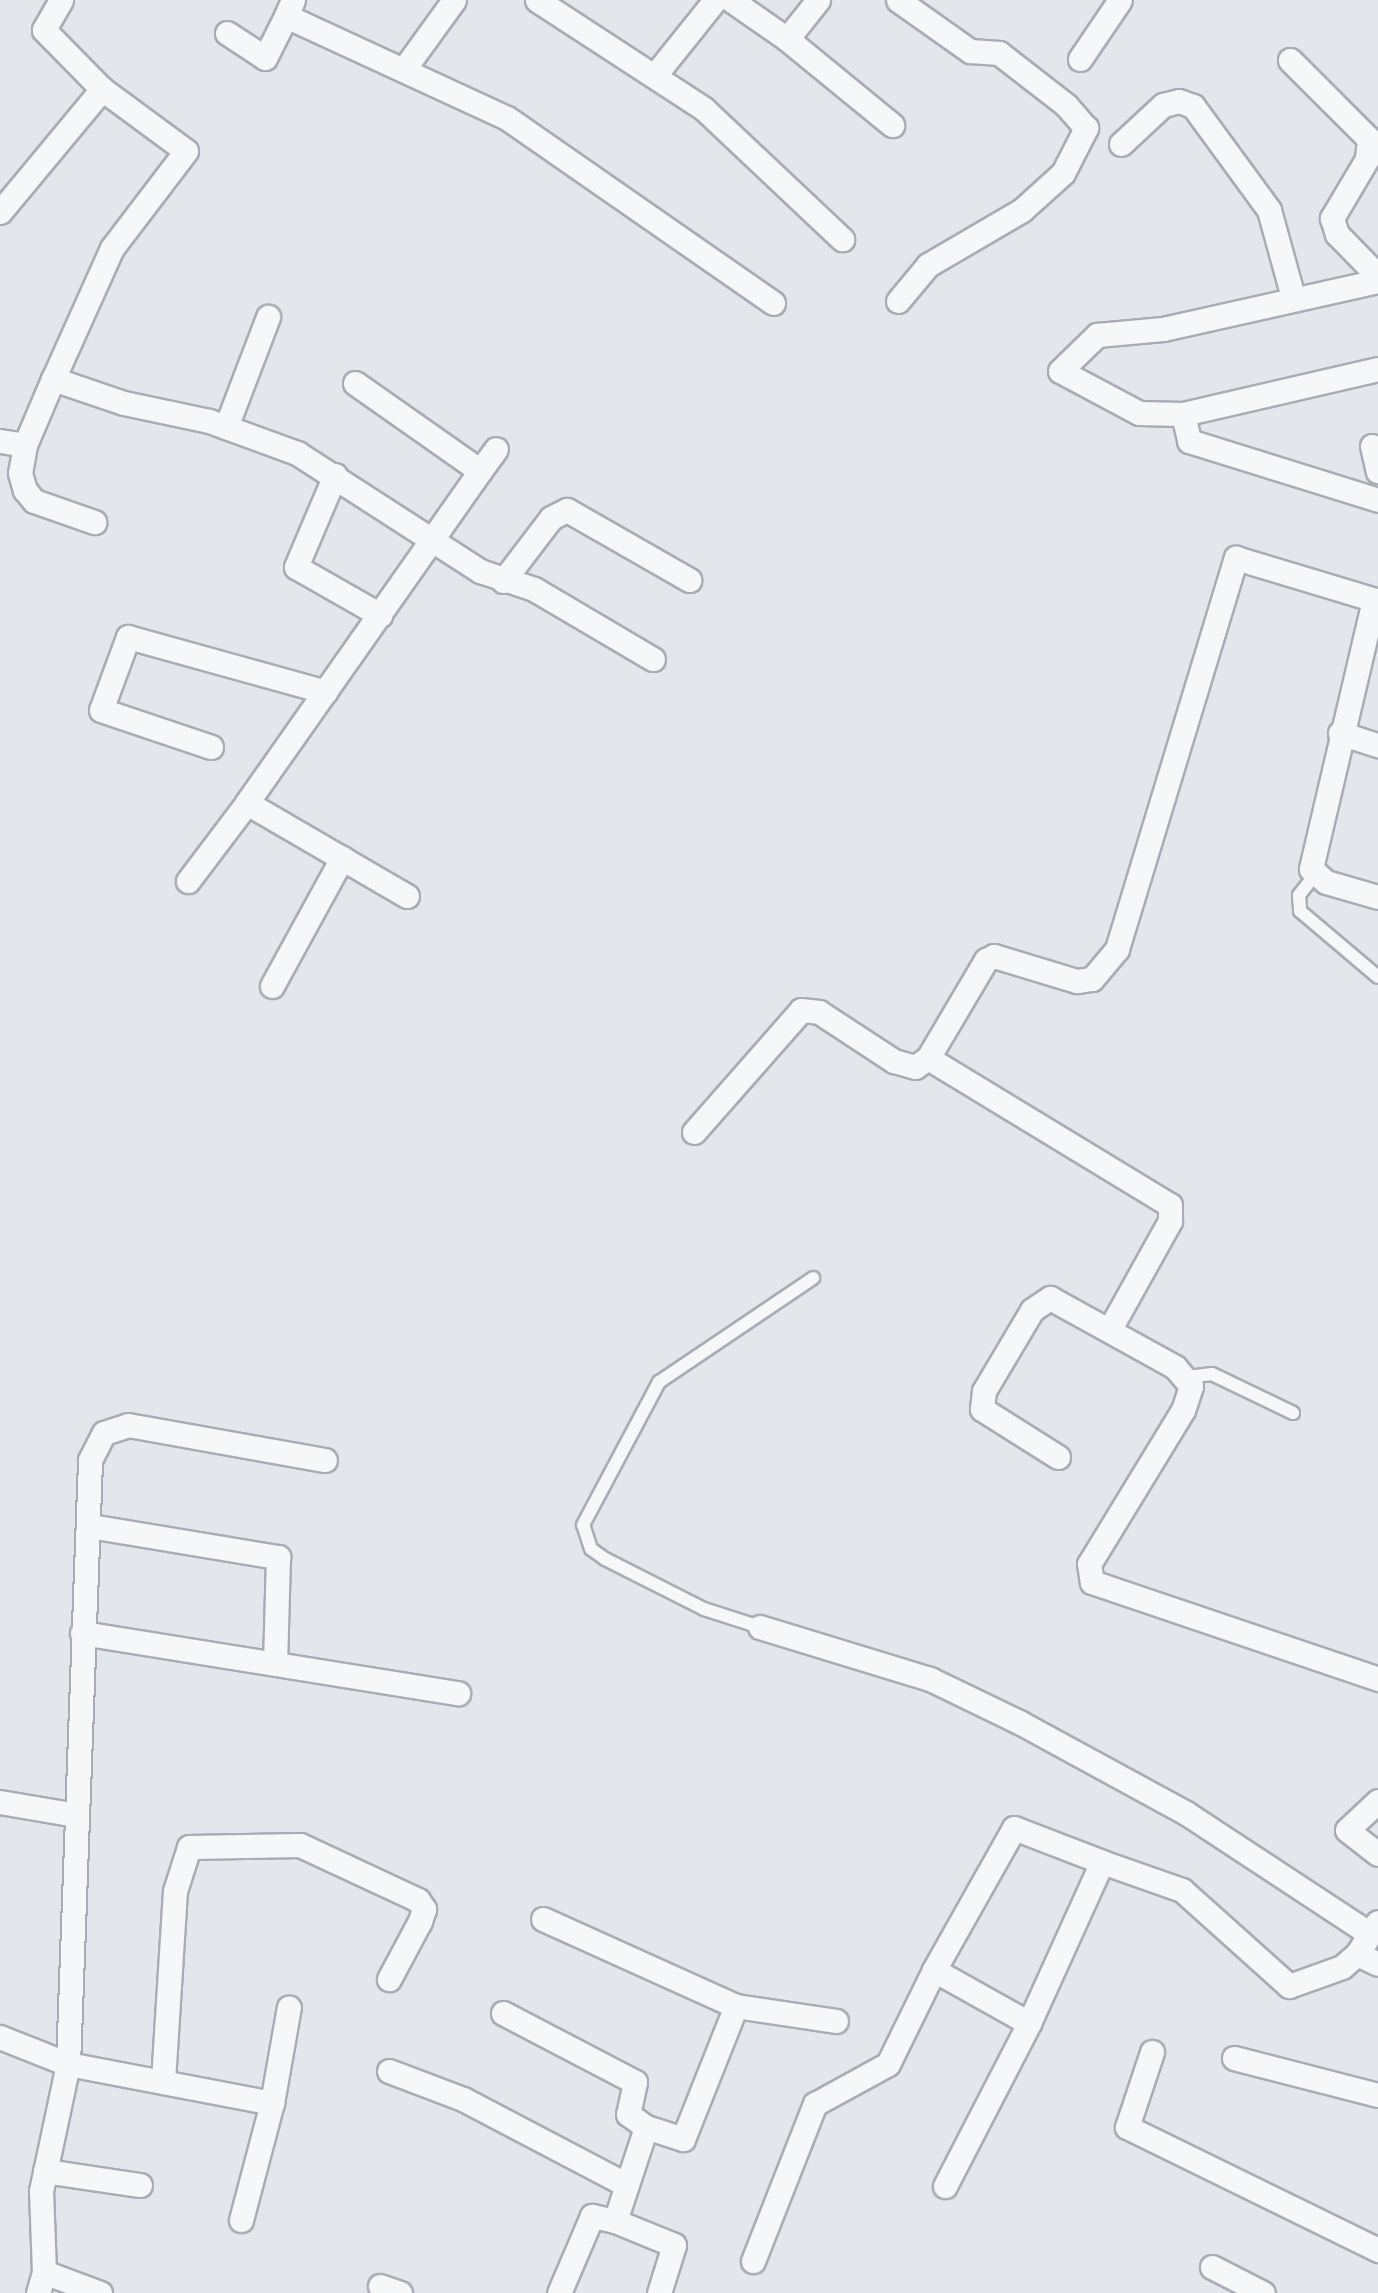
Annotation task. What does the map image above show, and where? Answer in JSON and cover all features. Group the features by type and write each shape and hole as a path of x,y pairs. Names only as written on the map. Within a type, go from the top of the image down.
{"street":[{"path":"61,0 44,30 102,89 186,151 112,248 25,445 20,473 25,490 34,501 94,522"},
{"path":"404,68 454,0"},
{"path":"537,0 704,109 842,239"},
{"path":"655,75 715,0"},
{"path":"731,0 786,39 892,125"},
{"path":"786,39 818,0"},
{"path":"898,0 970,51 999,53 1066,105 1086,128 1063,173 1022,209 928,265 898,301"},
{"path":"1080,59 1120,0"},
{"path":"227,33 265,58 290,8 507,118 773,303"},
{"path":"1290,60 1369,139 1367,159 1332,218 1337,234 1378,279"},
{"path":"0,212 102,89"},
{"path":"1121,145 1163,105 1186,102 1199,113 1269,210 1293,296"},
{"path":"1378,279 1293,296 1163,329 1097,335 1060,371 1139,413 1183,414 1378,369"},
{"path":"226,427 268,317"},
{"path":"53,379 124,403 226,427 297,453 335,475 430,542 503,581 534,589 653,659"},
{"path":"355,383 480,471"},
{"path":"1183,414 1189,441 1378,500"},
{"path":"0,441 25,445"},
{"path":"1373,446 1378,471"},
{"path":"188,881 247,803 496,449"},
{"path":"335,475 296,567 380,615"},
{"path":"503,581 551,518 567,510 689,580"},
{"path":"694,1132 801,1010 819,1012 907,1066 928,1058 986,960 994,956 1077,981 1101,971 1117,949 1236,558 1376,600 1340,733 1311,862 1314,876 1378,897"},
{"path":"211,747 101,710 128,637 326,692"},
{"path":"1340,733 1378,745"},
{"path":"247,803 407,896"},
{"path":"272,986 342,858"},
{"path":"928,1058 1170,1205 1170,1221 1110,1329"},
{"path":"1058,1457 982,1409 984,1391 1043,1300 1061,1301 1110,1329 1188,1377 1191,1386 1183,1410 1089,1564 1088,1577 1101,1587 1378,1679"},
{"path":"100,2293 41,2282 45,2171 68,2064 82,1633 90,1526 90,1460 104,1433 128,1425 325,1460"},
{"path":"90,1526 278,1557 275,1663"},
{"path":"753,2261 815,2104 888,2064 934,1970 1014,1828 1182,1890 1289,1986 1368,1959 1374,1928 1186,1813 1019,1722 930,1679 760,1627"},
{"path":"82,1633 458,1693"},
{"path":"1378,1801 1347,1830 1378,1854"},
{"path":"0,1802 76,1815"},
{"path":"163,2081 175,1891 190,1847 300,1844 418,1900 424,1909 420,1921 389,1979"},
{"path":"945,2186 1029,2023 1102,1862"},
{"path":"543,1919 736,2006 836,2021"},
{"path":"934,1970 1029,2023"},
{"path":"503,2013 635,2082 628,2116 646,2127 683,2139 736,2006"},
{"path":"241,2220 272,2103 289,2007"},
{"path":"0,2037 68,2064 272,2103"},
{"path":"1152,2052 1127,2127 1378,2249"},
{"path":"1234,2058 1378,2095"},
{"path":"389,2071 463,2099 627,2185"},
{"path":"615,2221 646,2127"},
{"path":"45,2171 140,2185"},
{"path":"559,2293 592,2216 615,2221 674,2245 659,2293"},
{"path":"1212,2267 1263,2293"}],"lane":[{"path":"1314,876 1299,895 1300,911 1378,977"},
{"path":"760,1627 705,1609 605,1559 591,1549 583,1525 659,1382 813,1278"},
{"path":"1188,1377 1212,1374 1293,1413"}]}
